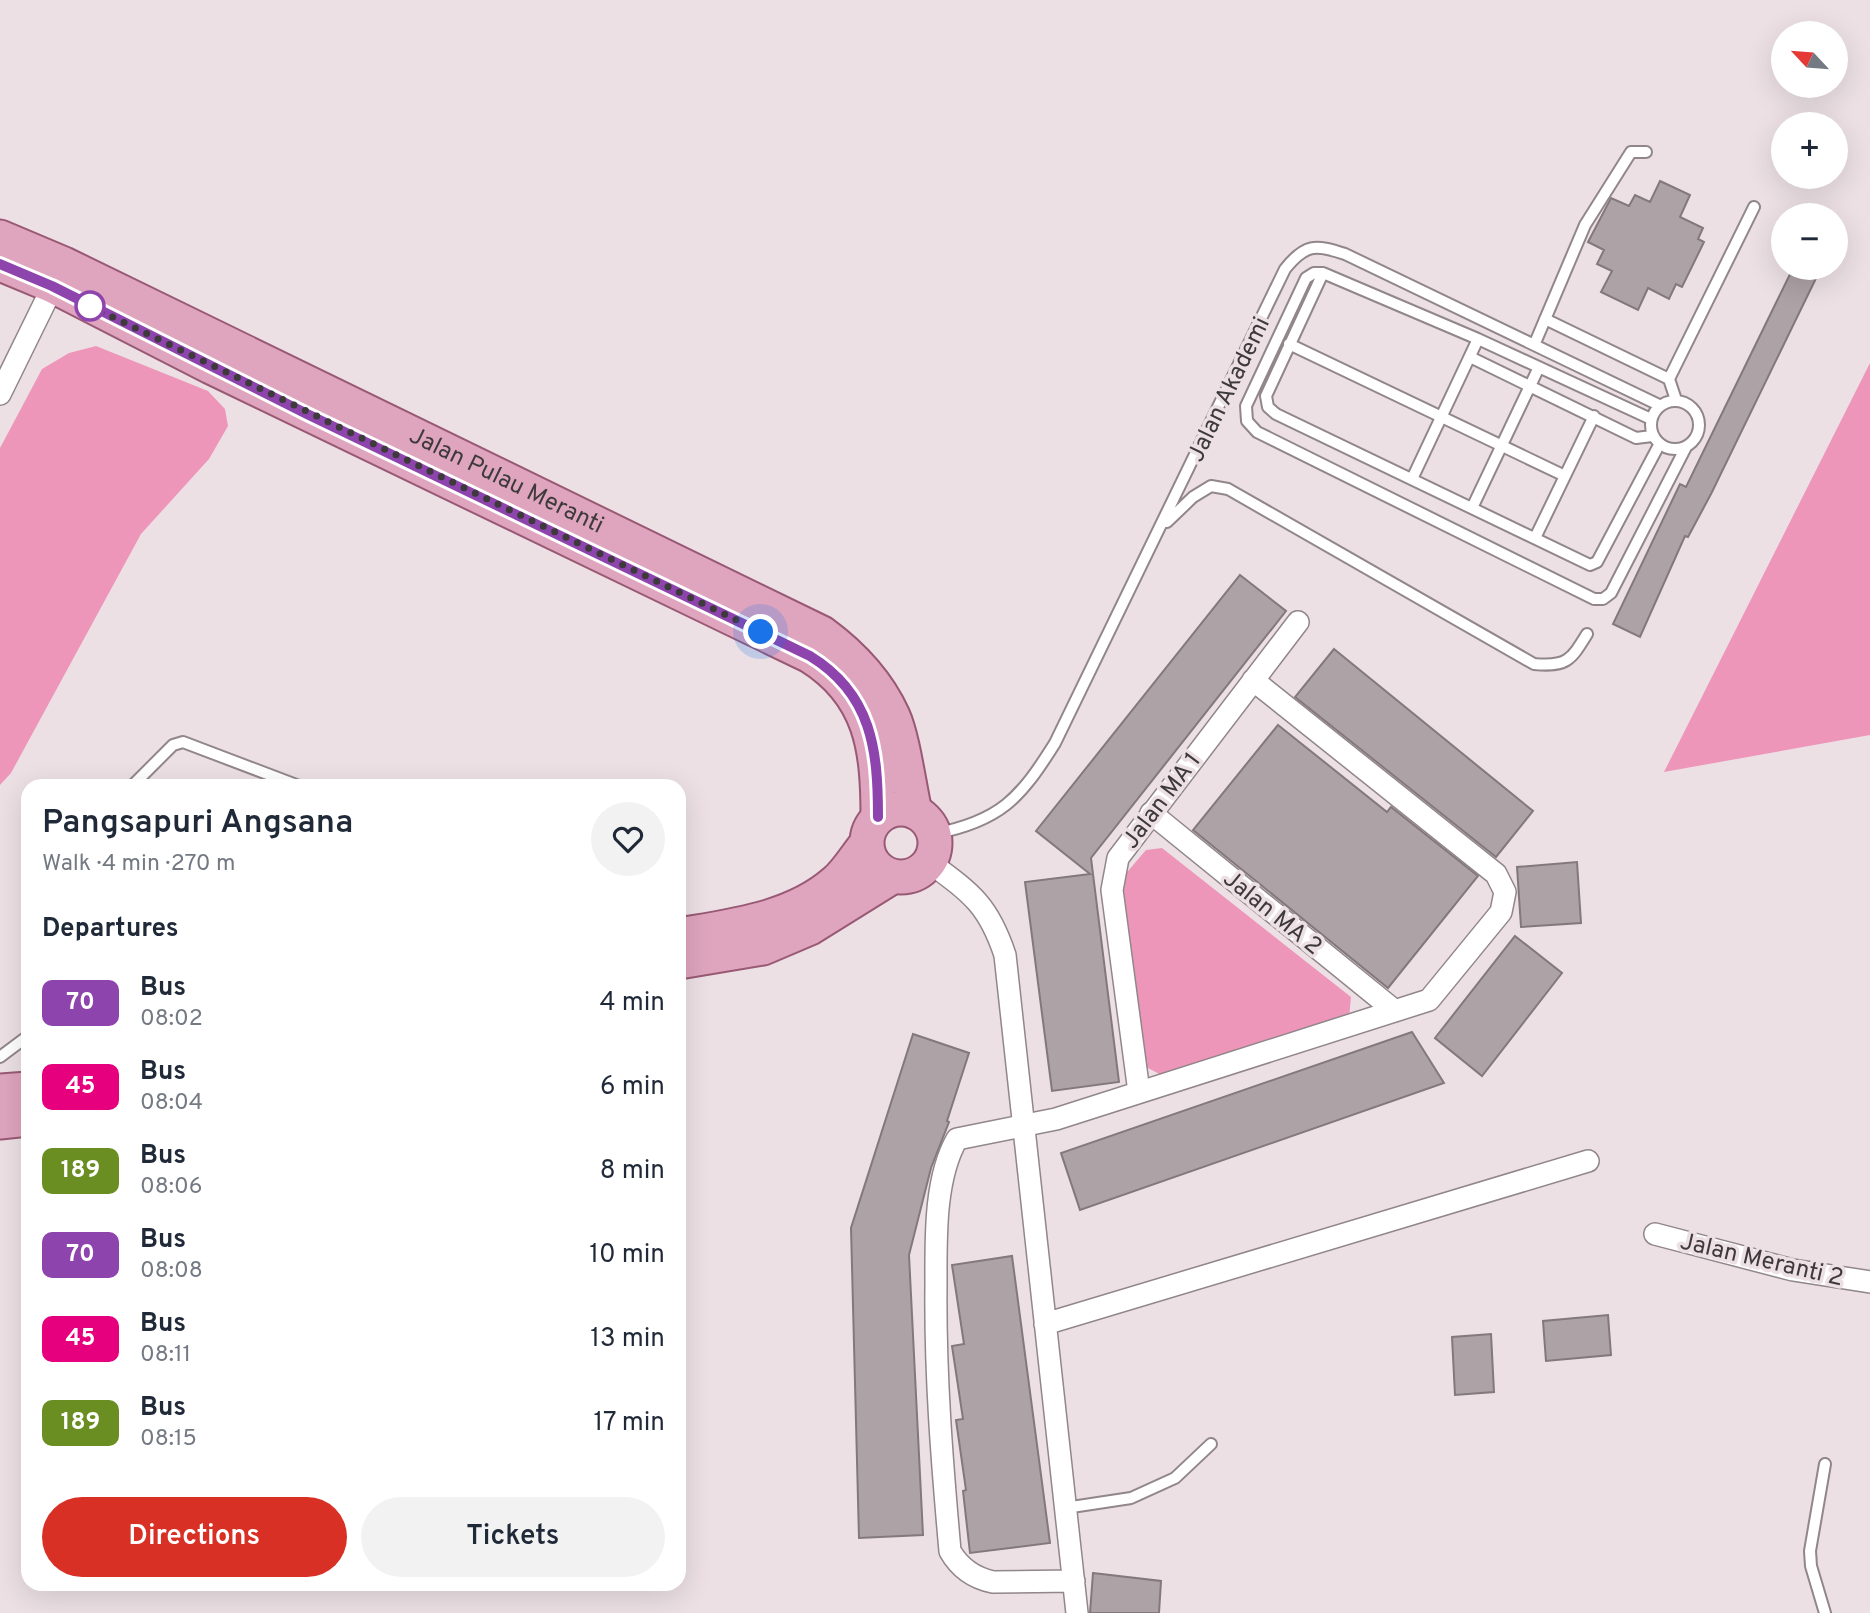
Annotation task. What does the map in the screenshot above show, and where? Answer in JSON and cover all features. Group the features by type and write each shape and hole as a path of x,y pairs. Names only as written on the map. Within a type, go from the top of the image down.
{"main road":[{"name":"Jalan Pulau Meranti","path":"0,237 64,264 822,633 847,652 871,679 894,717 926,836"},
{"name":"Jalan Pulau Meranti","path":"0,264 52,286 247,384 810,656 836,672 862,707 878,766 872,831"},
{"path":"686,934 755,922 802,902 835,883 872,831 896,809 926,836 913,876 892,877 884,874 871,862 872,831"},
{"path":"686,961 763,948 810,928 892,877"},
{"path":"0,1091 21,1115"}],"street":[{"path":"0,394 52,286"},
{"name":"Jalan MA 1","path":"1139,1093 1112,890 1118,858 1298,622"},
{"path":"1074,1581 980,1579 957,1563 950,1551 935,1376 937,1214 950,1156 957,1139 1026,1127 1429,1000 1501,912 1506,892 1496,874 1253,680"},
{"name":"Jalan MA 2","path":"1151,813 1395,1011"},
{"path":"926,836 965,888 986,909 1005,955 1026,1127 1077,1613"},
{"path":"1045,1324 1588,1161"},
{"name":"Jalan Meranti 2","path":"1655,1234 1793,1270 1870,1282"}],"lane":[{"path":"1535,343 1585,225 1631,152 1646,152"},
{"path":"1676,400 1669,379 1754,207"},
{"name":"Jalan Akademi","path":"926,836 965,828 989,818 1014,799 1035,775 1055,743 1285,269 1298,252 1321,246 1345,254 1535,343 1659,405"},
{"path":"1323,273 1266,396 1268,407 1590,565 1597,562 1656,440 1651,419 1659,405 1676,400 1688,404 1697,413 1700,426 1696,438 1686,447 1611,593 1603,599 1594,598 1256,432 1247,421 1246,407 1306,278 1314,273 1323,273 1478,339 1651,419"},
{"path":"1545,319 1669,379"},
{"path":"1412,479 1478,339"},
{"path":"1289,344 1565,476"},
{"path":"1470,357 1636,438 1656,440 1672,450 1686,447"},
{"path":"1472,508 1539,367"},
{"path":"1535,538 1594,416"},
{"path":"1162,526 1194,497 1211,486 1228,489 1534,664 1555,666 1572,658 1587,634"},
{"path":"139,779 173,745 183,742 281,779"},
{"path":"0,1057 21,1041"},
{"path":"1065,1508 1132,1499 1175,1478 1211,1444"},
{"path":"1825,1464 1810,1551 1811,1566 1825,1613"}],"shaded area":[{"path":"96,346 208,391 225,409 228,426 209,459 141,534 11,773 0,785 0,448 42,369 69,353"},
{"path":"1870,363 1870,735 1664,772"},
{"path":"1162,848 1351,997 1349,1018 1165,1077 1146,1067 1122,878 1146,850"}],"building":[{"path":"1660,181 1690,195 1680,217 1703,228 1698,239 1704,242 1682,287 1676,284 1669,299 1648,288 1638,310 1601,292 1612,271 1597,264 1604,250 1588,242 1611,198 1629,206 1635,195 1650,202"},
{"path":"1787,280 1815,280 1711,494 1688,537 1685,536 1640,637 1613,624 1680,484 1686,487"},
{"path":"1240,575 1286,611 1091,858 1119,1082 1052,1091 1025,882 1090,874 1036,831"},
{"path":"1334,649 1533,811 1496,857 1295,697"},
{"path":"1278,725 1387,812 1391,807 1478,876 1388,988 1193,830"},
{"path":"1577,862 1581,923 1521,927 1517,867"},
{"path":"1515,936 1562,973 1482,1076 1435,1038"},
{"path":"1412,1032 1444,1083 1080,1210 1061,1153"},
{"path":"913,1034 969,1053 947,1121 949,1122 931,1168 909,1255 923,1535 859,1538 851,1228"},
{"path":"1012,1256 1050,1543 970,1553 963,1491 966,1490 956,1420 963,1419 952,1346 964,1344 952,1265"},
{"path":"1608,1315 1611,1355 1546,1361 1543,1321"},
{"path":"1491,1334 1494,1392 1455,1395 1452,1337"},
{"path":"1093,1573 1161,1581 1159,1613 1090,1613"}],"bus line":[{"name":"70","path":"0,264 52,286 307,414 810,656 836,672 862,707 878,766 878,817"}],"route":[{"path":"90,306 761,632"}]}
